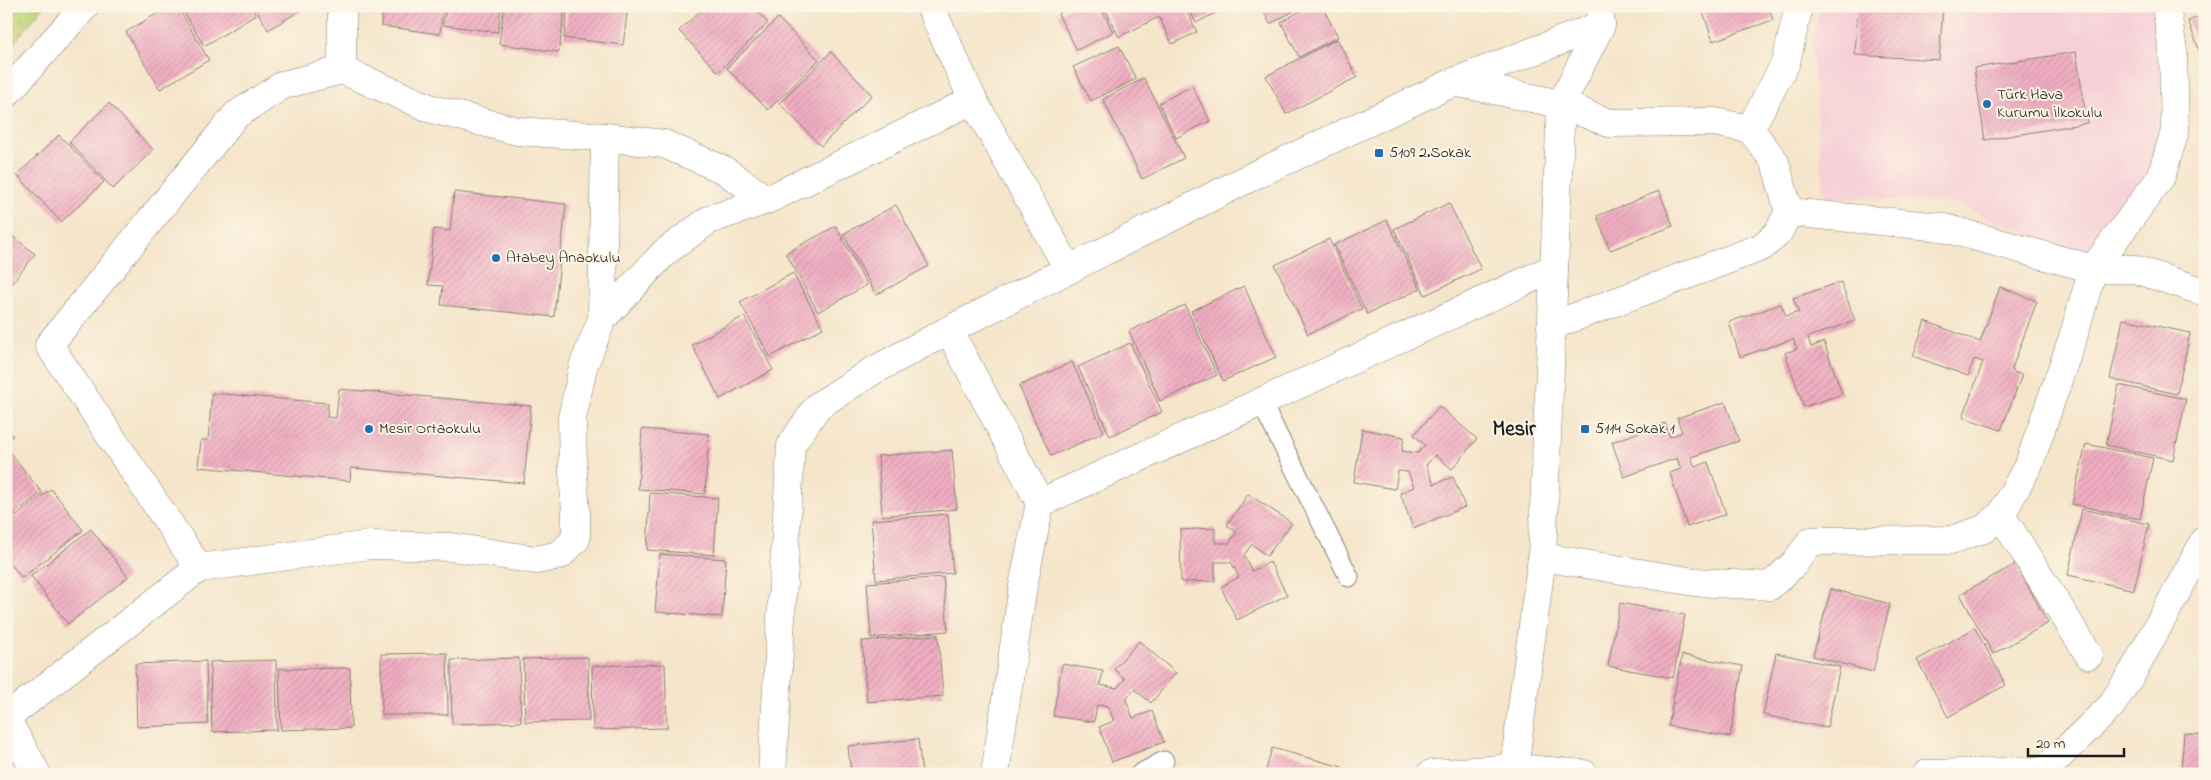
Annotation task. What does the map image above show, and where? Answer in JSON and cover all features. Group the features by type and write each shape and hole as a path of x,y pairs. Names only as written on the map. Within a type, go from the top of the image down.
{"street":[{"path":"6,94 85,6"},
{"path":"342,6 342,70"},
{"path":"930,6 973,100 1069,270"},
{"path":"1750,129 1786,62 1799,6"},
{"path":"1542,557 1695,582 1770,586 1794,564 1811,541 1951,540 1984,529 2001,515 2030,464 2093,268 2161,177 2175,131 2173,51 2166,6"},
{"path":"772,774 791,445 818,406 871,372 949,330 1255,175 1600,16"},
{"path":"1514,768 1542,557 1561,104 1600,16"},
{"path":"199,568 49,345 236,115 283,85 342,70 432,109 518,131 605,137 664,144 724,170 767,200"},
{"path":"1454,82 1561,104 1609,123 1714,122 1750,129 1775,162 1789,212 1778,233 1762,248 1551,326"},
{"path":"602,319 665,252 709,220 767,200 973,100"},
{"path":"37,774 6,718 199,568 370,545 451,548 536,560 560,555 576,539 572,418 583,367 602,319 605,137"},
{"path":"1789,212 1941,227 2093,268 2134,269 2205,292"},
{"path":"1040,502 1554,268"},
{"path":"949,330 1040,502 1022,586 996,774"},
{"path":"2001,515 2089,655"},
{"path":"1927,774 2044,772 2111,706 2134,670 2205,540"},
{"path":"1432,774 1514,768 1584,774"}],"lane":[{"path":"1260,402 1349,577"},
{"path":"1140,774 1164,761"}],"shaded area":[{"name":"Türk Hava Kurumu İlkokulu","path":"1821,6 2156,6 2163,35 2154,169 2087,260 1956,204 1824,196 1811,39"}],"green space":[{"path":"6,6 44,6 6,52"}],"building":[{"path":"170,6 177,6 209,60 160,89 126,32"},
{"path":"180,6 251,6 256,15 204,46"},
{"path":"254,6 308,6 268,30"},
{"path":"383,6 443,6 440,34 381,26"},
{"path":"446,6 501,6 498,32 443,25"},
{"path":"504,6 565,6 559,52 499,44"},
{"path":"568,6 628,6 623,45 564,38"},
{"path":"705,6 752,6 768,23 718,72 679,31"},
{"path":"1072,6 1100,6 1113,32 1077,50 1058,14"},
{"path":"1103,6 1184,6 1197,32 1172,44 1159,17 1119,37"},
{"path":"1187,6 1229,6 1196,23"},
{"path":"1261,6 1303,6 1270,24"},
{"path":"1310,6 1322,6 1338,37 1299,57 1281,22"},
{"path":"1701,6 1768,6 1773,20 1713,41"},
{"path":"1858,6 1943,6 1939,60 1855,55"},
{"path":"2205,15 2205,65 2188,21"},
{"path":"778,18 819,60 768,110 727,68"},
{"path":"1337,39 1357,77 1286,114 1266,76"},
{"path":"1119,46 1136,79 1091,101 1073,67"},
{"path":"831,52 872,95 821,146 779,103"},
{"path":"2076,52 2087,123 1985,140 1974,68"},
{"path":"1144,78 1184,158 1142,179 1103,99"},
{"path":"1192,86 1210,121 1176,138 1159,103"},
{"path":"109,103 153,150 113,189 69,142"},
{"path":"59,135 104,182 61,222 17,175"},
{"path":"1659,191 1673,226 1610,250 1597,216"},
{"name":"Atabey Anaokulu","path":"454,192 566,204 554,317 441,305 443,286 428,285 434,229 450,231"},
{"path":"1449,203 1481,269 1425,295 1394,229"},
{"path":"896,205 929,266 876,295 843,234"},
{"path":"1387,220 1420,289 1367,314 1334,245"},
{"path":"836,226 867,285 818,312 786,253"},
{"path":"6,231 35,254 6,291"},
{"path":"1329,239 1362,309 1308,334 1275,265"},
{"path":"793,273 823,328 770,357 740,302"},
{"path":"1841,282 1855,321 1808,337 1811,347 1824,342 1842,394 1804,407 1785,353 1797,349 1793,339 1740,357 1729,322 1781,304 1786,316 1799,312 1793,298"},
{"path":"1244,286 1276,357 1223,381 1191,311"},
{"path":"2000,287 2037,301 2011,371 2022,375 2001,430 1963,417 1983,362 1974,359 1968,376 1913,356 1925,321 1980,342"},
{"path":"1185,305 1217,375 1160,401 1129,331"},
{"path":"744,316 773,370 720,399 692,345"},
{"path":"2123,319 2190,333 2177,394 2110,379"},
{"path":"1130,343 1162,412 1110,436 1078,367"},
{"path":"1072,362 1104,432 1051,456 1019,386"},
{"path":"2119,385 2186,399 2173,460 2106,445"},
{"name":"Mesir Ortaokulu","path":"339,389 531,406 524,483 351,468 350,481 198,467 201,440 208,440 212,393 328,403 327,417 336,418"},
{"path":"1725,402 1739,441 1691,457 1695,467 1708,462 1726,514 1687,527 1670,473 1681,469 1677,458 1624,477 1612,442 1665,423 1670,437 1682,432 1677,418"},
{"path":"1439,406 1477,439 1452,469 1435,455 1426,465 1434,484 1453,477 1465,507 1413,528 1400,493 1414,487 1408,472 1398,471 1395,489 1354,482 1362,429 1404,437 1402,451 1418,453 1425,445 1414,435"},
{"path":"6,428 13,436 6,441"},
{"path":"642,429 709,434 705,494 638,489"},
{"path":"2086,444 2153,458 2140,519 2072,504"},
{"path":"6,447 42,493 6,520"},
{"path":"952,450 957,509 882,516 878,456"},
{"path":"51,489 83,530 22,578 6,558 6,524"},
{"path":"650,493 718,498 714,555 647,550"},
{"path":"1248,494 1292,523 1267,556 1252,544 1244,555 1252,571 1270,562 1287,595 1237,620 1221,587 1239,577 1231,562 1215,562 1215,581 1181,582 1180,530 1215,528 1215,543 1229,543 1237,532 1227,525"},
{"path":"2082,509 2149,524 2134,590 2068,575"},
{"path":"948,514 953,573 876,580 871,520"},
{"path":"91,529 128,577 68,624 31,576"},
{"path":"660,554 726,559 722,617 655,612"},
{"path":"2016,564 2048,623 1993,654 1960,594"},
{"path":"943,577 948,631 871,638 867,583"},
{"path":"1831,589 1890,604 1873,672 1813,656"},
{"path":"1620,603 1685,615 1673,678 1608,666"},
{"path":"1975,628 2006,685 1948,717 1917,660"},
{"path":"938,635 943,696 867,702 862,641"},
{"path":"1139,641 1176,673 1151,703 1134,689 1126,700 1133,718 1152,711 1164,742 1112,762 1099,727 1114,721 1108,706 1097,705 1094,722 1053,716 1062,664 1103,671 1100,685 1117,688 1125,679 1114,669"},
{"path":"447,653 448,715 382,715 381,654"},
{"path":"1776,653 1840,667 1827,728 1763,715"},
{"path":"1682,655 1743,666 1730,737 1668,726"},
{"path":"588,657 589,721 525,722 523,659"},
{"path":"519,658 521,722 452,724 451,660"},
{"path":"276,660 277,730 212,732 210,662"},
{"path":"206,661 208,724 137,727 135,664"},
{"path":"665,664 667,728 593,730 592,666"},
{"path":"350,668 351,728 281,730 279,669"},
{"path":"2184,733 2205,735 2205,774 2181,774"},
{"path":"918,739 922,774 851,774 848,746"},
{"path":"1272,748 1342,767 1340,774 1265,774"}],"place":[{"name":"Türk Hava Kurumu İlkokulu","path":"1987,104"},
{"name":"5109 2.Sokak","path":"1379,153"},
{"name":"Atabey Anaokulu","path":"496,258"},
{"name":"Mesir Ortaokulu","path":"369,429"},
{"name":"5114 Sokak 1","path":"1585,429"}],"district":[{"name":"Mesir","path":"1514,430"}]}
